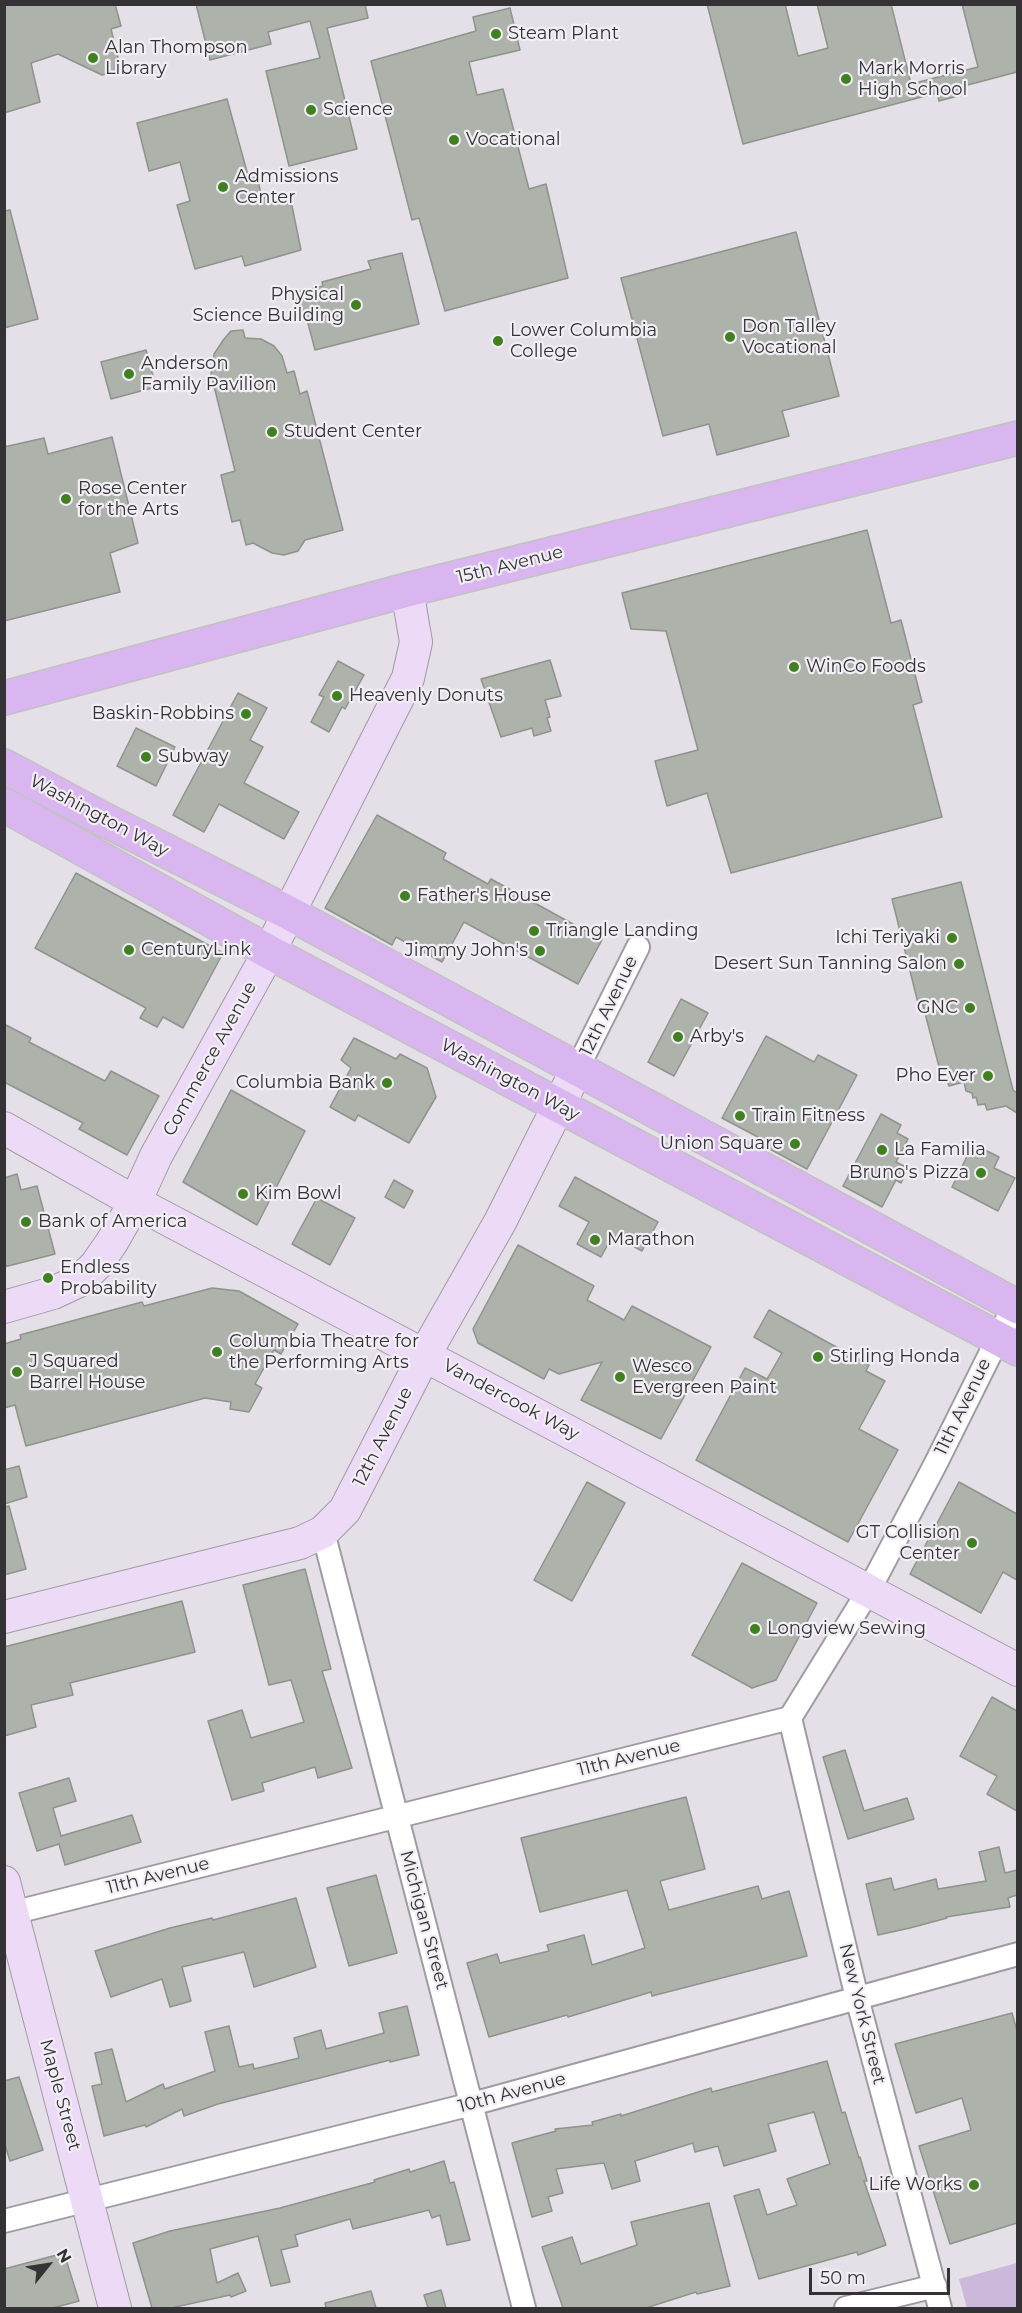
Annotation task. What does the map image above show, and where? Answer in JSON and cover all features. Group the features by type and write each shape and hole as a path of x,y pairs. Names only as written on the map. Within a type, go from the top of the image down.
{"main road":[{"name":"15th Avenue","path":"4,698 407,590 1017,438"},
{"name":"Washington Way","path":"4,766 289,913 1016,1304"},
{"name":"Washington Way","path":"4,805 269,952 1007,1344"}],"street":[{"name":"Commerce Avenue","path":"4,1307 53,1293 81,1280 96,1265 135,1202 156,1156 269,952 408,678 416,642 407,590"},
{"name":"12th Avenue","path":"4,1617 300,1543 323,1532 345,1510 425,1354 500,1222 638,947"},
{"name":"Vandercook Way","path":"4,1128 135,1202 1017,1670"},
{"path":"94,1177 120,1171 156,1156"},
{"name":"11th Avenue","path":"8,1914 790,1718 868,1590 936,1463 1007,1344 1016,1304"},
{"name":"Michigan Street","path":"323,1532 525,2308"},
{"name":"New York Street","path":"790,1718 857,1998 940,2308"},
{"name":"Maple Street","path":"4,1882 8,1914 115,2308"},
{"name":"10th Avenue","path":"4,2221 472,2104 1017,1954"},
{"path":"846,2308 935,2286"}],"shaded area":[{"path":"1017,2263 1017,2308 967,2308 959,2279"}],"building":[{"name":"Alan Thompson Library","path":"4,4 115,4 121,26 111,29 121,70 102,75 58,54 31,63 40,102 4,113"},
{"path":"196,4 365,4 368,18 327,28 357,149 289,166 266,71 320,58 310,21 268,32 271,44 210,60"},
{"path":"707,4 785,4 798,56 828,48 817,4 891,4 911,84 978,67 962,4 1017,4 1017,72 960,87 962,95 939,101 937,93 743,144"},
{"name":"Vocational","path":"510,8 520,50 469,62 477,95 503,89 529,189 546,184 568,278 445,311 419,218 412,220 371,61 476,31 473,17"},
{"name":"Admissions Center","path":"227,99 249,179 257,177 262,198 272,196 292,206 301,250 245,266 242,256 195,269 177,205 190,201 180,162 149,171 137,123"},
{"path":"10,210 38,319 4,328 4,211"},
{"name":"Don Talley Vocational","path":"796,232 839,396 782,411 789,436 717,455 709,424 663,436 621,278"},
{"name":"Physical Science Building","path":"402,253 419,324 315,350 305,312 299,313 294,293 323,286 322,282 371,269 368,261"},
{"name":"Student Center","path":"243,330 245,338 261,339 274,346 282,356 287,373 294,371 300,394 307,391 343,530 305,540 298,551 284,555 272,553 253,543 246,545 240,520 232,522 221,475 235,471 211,374 214,354 231,331"},
{"name":"Anderson Family Pavilion","path":"146,350 156,387 111,399 101,362"},
{"name":"Rose Center for the Arts","path":"112,437 138,543 110,553 120,592 4,621 4,447 44,438 48,454"},
{"name":"WinCo Foods","path":"867,530 891,623 901,620 922,702 913,705 942,817 731,873 707,793 667,806 655,761 698,750 666,631 631,629 622,593"},
{"path":"550,660 561,696 545,700 551,731 534,736 532,728 501,737 481,679"},
{"name":"Heavenly Donuts","path":"338,661 364,675 345,709 342,707 329,732 311,722 324,697 319,695"},
{"path":"238,693 267,708 250,740 263,747 244,783 299,812 284,839 219,804 204,832 173,815"},
{"name":"Subway","path":"136,728 175,747 156,786 117,766"},
{"name":"Father's House","path":"377,815 446,853 443,859 488,884 491,879 602,940 578,984 464,922 442,962 396,937 392,945 325,908"},
{"name":"CenturyLink","path":"76,873 223,953 183,1028 163,1017 157,1027 140,1018 146,1008 35,948"},
{"path":"961,882 1013,1090 1017,1093 1017,1113 1006,1106 987,1110 985,1104 978,1105 976,1097 973,1098 972,1093 966,1091 964,1082 949,1086 942,1078 922,1002 918,1003 892,899"},
{"name":"Arby's","path":"681,999 708,1013 674,1076 648,1062"},
{"path":"4,1024 31,1038 29,1042 105,1081 111,1071 159,1096 127,1155 79,1129 83,1123 4,1082"},
{"path":"766,1036 814,1062 818,1055 857,1075 807,1169 768,1148 771,1144 722,1118"},
{"name":"Columbia Bank","path":"354,1038 396,1059 400,1054 427,1068 436,1097 409,1143 358,1115 355,1121 330,1107 351,1068 341,1060"},
{"path":"231,1090 305,1131 257,1225 183,1182"},
{"name":"La Familia","path":"881,1114 901,1125 897,1133 908,1139 896,1162 908,1168 901,1183 896,1180 882,1207 843,1186"},
{"name":"Bruno's Pizza","path":"973,1144 999,1157 994,1168 1015,1178 998,1211 952,1187"},
{"name":"Bank of America","path":"17,1174 21,1190 37,1186 55,1254 4,1267 4,1178"},
{"name":"Marathon","path":"575,1177 658,1222 642,1251 613,1235 601,1257 577,1244 589,1222 559,1206"},
{"path":"394,1180 413,1191 404,1208 385,1197"},
{"path":"317,1198 355,1218 330,1265 292,1244"},
{"path":"518,1245 594,1286 587,1300 624,1320 632,1306 711,1347 661,1439 581,1400 602,1362 559,1374 549,1369 544,1379 478,1343 473,1329"},
{"path":"212,1288 239,1291 298,1324 281,1354 274,1350 255,1384 262,1388 249,1412 230,1409 231,1402 205,1398 26,1446 15,1405 4,1408 4,1344 21,1339 20,1335 142,1302 144,1306"},
{"path":"769,1310 869,1365 866,1371 885,1381 859,1429 898,1450 848,1542 696,1460 745,1368 767,1379 782,1353 754,1337"},
{"path":"19,1466 27,1497 4,1504 4,1470"},
{"path":"587,1482 625,1503 572,1601 534,1580"},
{"name":"GT Collision Center","path":"959,1482 1017,1514 1017,1580 1003,1572 981,1613 910,1574"},
{"path":"9,1506 26,1569 4,1575 4,1507"},
{"name":"Longview Sewing","path":"742,1563 817,1603 776,1680 752,1688 692,1655"},
{"path":"305,1569 331,1669 322,1671 352,1768 318,1778 315,1767 262,1783 264,1791 232,1800 208,1721 242,1710 251,1738 304,1722 291,1680 269,1685 243,1585"},
{"path":"182,1601 195,1652 70,1683 73,1695 31,1705 36,1727 4,1736 4,1647"},
{"path":"992,1697 1017,1711 1017,1811 987,1794 997,1776 960,1756"},
{"path":"845,1750 864,1811 907,1798 914,1819 848,1839 823,1757"},
{"path":"69,1778 76,1801 53,1808 61,1836 132,1815 141,1842 65,1865 59,1844 37,1851 19,1793"},
{"path":"686,1797 705,1869 660,1881 669,1910 758,1886 762,1899 789,1891 807,1956 652,1996 651,1992 568,2017 567,2015 489,2037 467,1963 497,1954 500,1963 549,1951 547,1945 584,1935 592,1965 645,1948 627,1890 540,1912 521,1838"},
{"path":"999,1847 1005,1873 1017,1870 1017,1895 1008,1898 1010,1907 946,1917 878,1935 866,1884 891,1878 894,1890 936,1879 938,1889 986,1881 979,1852"},
{"path":"376,1875 397,1953 349,1966 327,1888"},
{"path":"296,1898 316,1967 254,1987 244,1952 182,1967 191,2001 170,2007 162,1979 111,1997 95,1951 170,1928 212,1918 213,1920"},
{"path":"407,2006 419,2055 390,2062 390,2060 218,2104 184,2116 182,2109 146,2127 145,2125 104,2136 92,2086 102,2084 95,2053 112,2049 126,2102 163,2084 165,2089 215,2071 205,2032 229,2026 239,2067 253,2064 254,2069 299,2058 294,2038 321,2030 326,2049 384,2033 379,2013"},
{"path":"1012,2013 1017,2031 1017,2223 950,2244 919,2146 971,2130 962,2098 916,2113 895,2044"},
{"path":"827,2061 842,2113 845,2112 860,2157 867,2181 864,2181 886,2245 858,2255 857,2252 759,2279 734,2196 759,2189 767,2215 797,2205 787,2179 830,2164 814,2112 768,2124 776,2151 724,2166 718,2146 695,2152 693,2143 635,2161 640,2181 612,2189 604,2163 556,2169 563,2193 548,2197 552,2211 532,2217 512,2143 556,2131 555,2129 593,2125 592,2122 621,2114 621,2116 711,2088 712,2092"},
{"path":"19,2077 43,2150 10,2161 4,2142 4,2081"},
{"path":"444,2161 450,2183 454,2182 470,2240 447,2245 440,2215 432,2218 429,2210 353,2229 350,2219 295,2235 298,2246 281,2250 290,2282 271,2286 258,2236 210,2249 217,2283 238,2273 246,2291 231,2297 230,2295 171,2308 152,2308 133,2243 170,2231 280,2208 375,2182 374,2180 409,2169 410,2172"},
{"path":"709,2203 730,2286 697,2294 696,2292 646,2308 563,2308 542,2247 572,2237 581,2264 637,2245 631,2222"},
{"path":"64,2253 79,2301 53,2308 4,2308 4,2269"},
{"path":"441,2290 446,2308 428,2308 424,2295"},
{"path":"371,2291 376,2308 326,2308 325,2303"}],"place":[{"name":"Steam Plant","path":"496,34"},
{"name":"Alan Thompson Library","path":"93,58"},
{"name":"Mark Morris High School","path":"846,79"},
{"name":"Science","path":"311,110"},
{"name":"Vocational","path":"454,140"},
{"name":"Admissions Center","path":"223,187"},
{"name":"Physical Science Building","path":"356,305"},
{"name":"Don Talley Vocational","path":"730,337"},
{"name":"Lower Columbia College","path":"498,341"},
{"name":"Anderson Family Pavilion","path":"129,374"},
{"name":"Student Center","path":"272,432"},
{"name":"Rose Center for the Arts","path":"66,499"},
{"name":"WinCo Foods","path":"794,667"},
{"name":"Heavenly Donuts","path":"337,696"},
{"name":"Baskin-Robbins","path":"246,714"},
{"name":"Subway","path":"146,757"},
{"name":"Father's House","path":"405,896"},
{"name":"Triangle Landing","path":"534,931"},
{"name":"Ichi Teriyaki","path":"952,938"},
{"name":"CenturyLink","path":"129,950"},
{"name":"Jimmy John's","path":"540,951"},
{"name":"Desert Sun Tanning Salon","path":"959,964"},
{"name":"GNC","path":"970,1008"},
{"name":"Arby's","path":"678,1037"},
{"name":"Pho Ever","path":"988,1076"},
{"name":"Columbia Bank","path":"387,1083"},
{"name":"Train Fitness","path":"740,1116"},
{"name":"Union Square","path":"795,1144"},
{"name":"La Familia","path":"882,1150"},
{"name":"Bruno's Pizza","path":"981,1173"},
{"name":"Kim Bowl","path":"243,1194"},
{"name":"Bank of America","path":"26,1222"},
{"name":"Marathon","path":"595,1240"},
{"name":"Endless Probability","path":"48,1278"},
{"name":"Columbia Theatre for the Performing Arts","path":"217,1352"},
{"name":"Stirling Honda","path":"818,1357"},
{"name":"J Squared Barrel House","path":"17,1372"},
{"name":"Wesco Evergreen Paint","path":"620,1377"},
{"name":"GT Collision Center","path":"972,1543"},
{"name":"Longview Sewing","path":"755,1629"},
{"name":"Life Works","path":"974,2185"}]}
